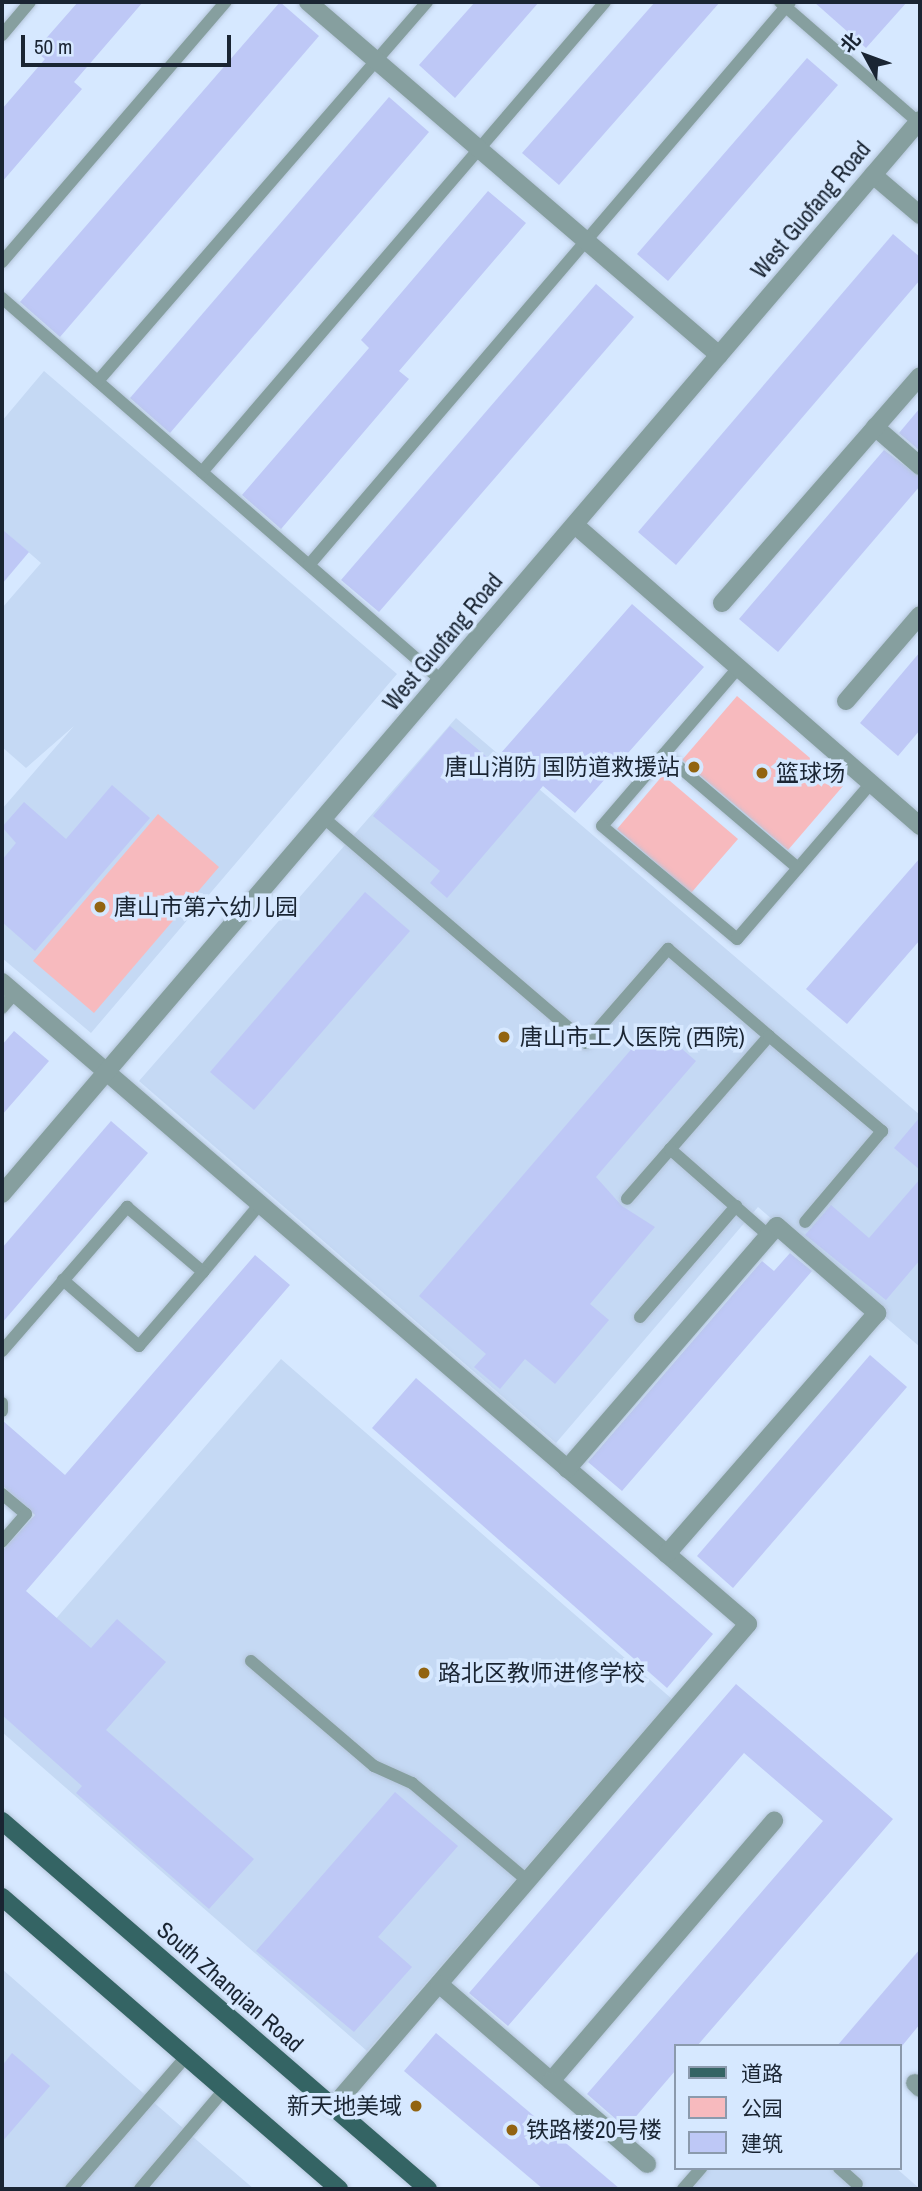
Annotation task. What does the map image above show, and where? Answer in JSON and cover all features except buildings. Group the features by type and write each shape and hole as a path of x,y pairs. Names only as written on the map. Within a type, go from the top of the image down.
{"main road":[{"name":"South Zhanqian Road","path":"2,1821 428,2189"},
{"path":"2,1897 339,2189"}],"street":[{"path":"308,2 719,355"},
{"name":"West Guofang Road","path":"2,1194 326,819 919,121"},
{"path":"873,175 920,215"},
{"path":"722,603 920,376"},
{"path":"876,427 920,466"},
{"path":"575,525 920,826"},
{"path":"846,701 920,615"},
{"path":"8,988 748,1624 332,2108"},
{"path":"567,1469 777,1226 877,1313 667,1554"},
{"path":"551,2081 774,1821"},
{"path":"439,1984 647,2164"}],"lane":[{"path":"2,34 30,2"},
{"path":"2,262 226,2"},
{"path":"98,382 427,2"},
{"path":"202,472 605,2"},
{"path":"309,565 785,3 919,121"},
{"path":"2,298 442,681"},
{"path":"738,668 602,826 737,939 872,783"},
{"path":"664,754 798,868"},
{"path":"326,819 586,1043 668,949 882,1131 805,1222"},
{"path":"2,1008 8,988"},
{"path":"627,1199 769,1035"},
{"path":"670,1149 768,1235"},
{"path":"63,1280 139,1346 260,1204"},
{"path":"640,1317 736,1206"},
{"path":"2,1350 127,1207 202,1272"},
{"path":"2,1403 2,1411"},
{"path":"2,1493 26,1514 2,1542"},
{"path":"251,1661 374,1766 412,1783 528,1881"},
{"path":"71,2189 185,2058"},
{"path":"140,2189 225,2090"},
{"path":"683,2189 699,2170"},
{"path":"841,2170 857,2184"}],"shaded area":[{"path":"44,371 397,674 91,1033 2,958 2,809 74,726 26,768 2,747 2,608 41,563 2,529 2,421"},
{"name":"唐山市工人医院 (西院)","path":"456,718 920,1115 920,1347 758,1207 556,1443 139,1081"},
{"name":"路北区教师进修学校","path":"281,1359 672,1699 367,2051 2,1732 2,1617 34,1644"},
{"path":"2,1969 192,2136 254,2189 2,2189"},
{"path":"691,2170 898,2170 920,2189 675,2189"}],"green space":[{"name":"篮球场","path":"737,696 843,786 788,850 682,760"},
{"path":"663,775 738,839 691,893 617,829"},
{"path":"158,814 219,867 94,1013 33,961"}],"place":[{"name":"唐山消防 国防道救援站","path":"694,767"},
{"name":"篮球场","path":"762,773"},
{"name":"唐山市第六幼儿园","path":"100,907"},
{"name":"唐山市工人医院 (西院)","path":"504,1037"},
{"name":"路北区教师进修学校","path":"424,1673"},
{"name":"新天地美域","path":"416,2106"},
{"name":"铁路楼20号楼","path":"512,2130"}]}
